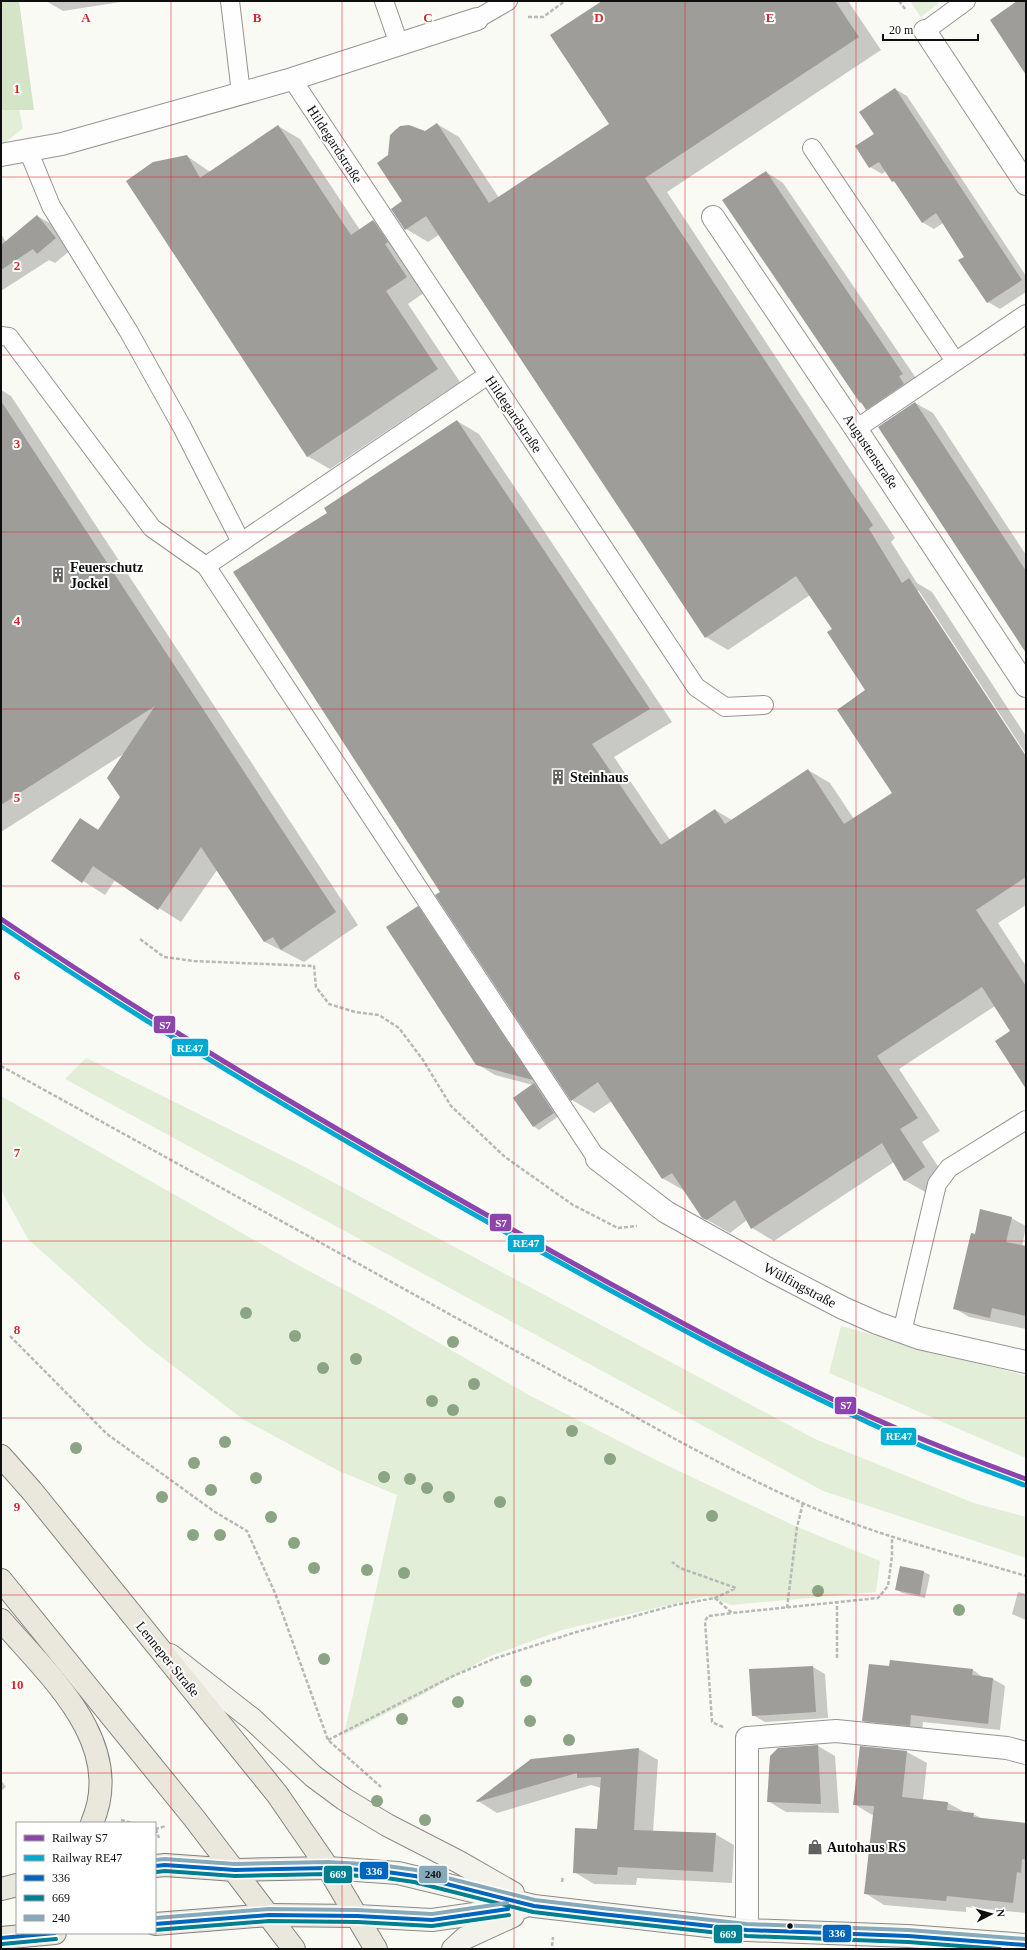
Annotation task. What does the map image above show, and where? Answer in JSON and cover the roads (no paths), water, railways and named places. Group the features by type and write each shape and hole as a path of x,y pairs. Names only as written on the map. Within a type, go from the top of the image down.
{"main road":[{"name":"Lenneper Straße","path":"1,1456 32,1491 277,1794 328,1868 376,1949"},
{"path":"1,1580 235,1870 294,1949"},
{"path":"1,1620 65,1694 89,1732 96,1747 100,1779 96,1814 92,1822"},
{"path":"156,1866 166,1865 235,1870 328,1868"},
{"path":"1,1889 16,1885"},
{"path":"156,1924 268,1915 357,1916"},
{"path":"1,1938 44,1934"}],"street":[{"path":"16,153 62,144 292,79 477,19"},
{"path":"925,31 1026,184"},
{"name":"Augustenstraße","path":"713,217 1023,675"},
{"name":"Wülfingstraße","path":"597,1159 658,1204 666,1212 772,1271 843,1308 877,1323 918,1338 1026,1362"},
{"path":"154,1643 252,1719 314,1776 344,1799 387,1826 458,1862 534,1906"},
{"path":"747,1930 748,1738 836,1731 1007,1748 1026,1753"},
{"path":"328,1868 398,1873 534,1906 747,1930 908,1936 1026,1945"},
{"path":"357,1916 432,1920 534,1906"},
{"path":"453,1949 465,1938 534,1906"}],"lane":[{"path":"230,1 241,93"},
{"path":"384,1 399,44"},
{"path":"477,19 508,1"},
{"path":"925,31 966,1"},
{"name":"Hildegardstraße","path":"292,79 696,687 725,706 764,705"},
{"path":"812,148 955,361"},
{"path":"16,153 51,206 129,332 182,427 241,542"},
{"path":"856,429 1026,314"},
{"path":"1,336 9,337 152,528 206,566 597,1159"},
{"path":"206,566 488,375"},
{"path":"902,1332 937,1184 949,1168 1026,1120"}],"rail line":[{"name":"S7","path":"1,919 129,1003 259,1083 457,1198 618,1288 760,1364 856,1410 905,1432 1026,1479"},
{"name":"RE47","path":"1,926 127,1009 321,1127 612,1291 754,1367 849,1414 929,1449 1024,1485"}],"place":[{"name":"Feuerschutz Jockel","path":"58,575"},
{"name":"Steinhaus","path":"558,777"},
{"name":"Autohaus RS","path":"815,1847"}]}
